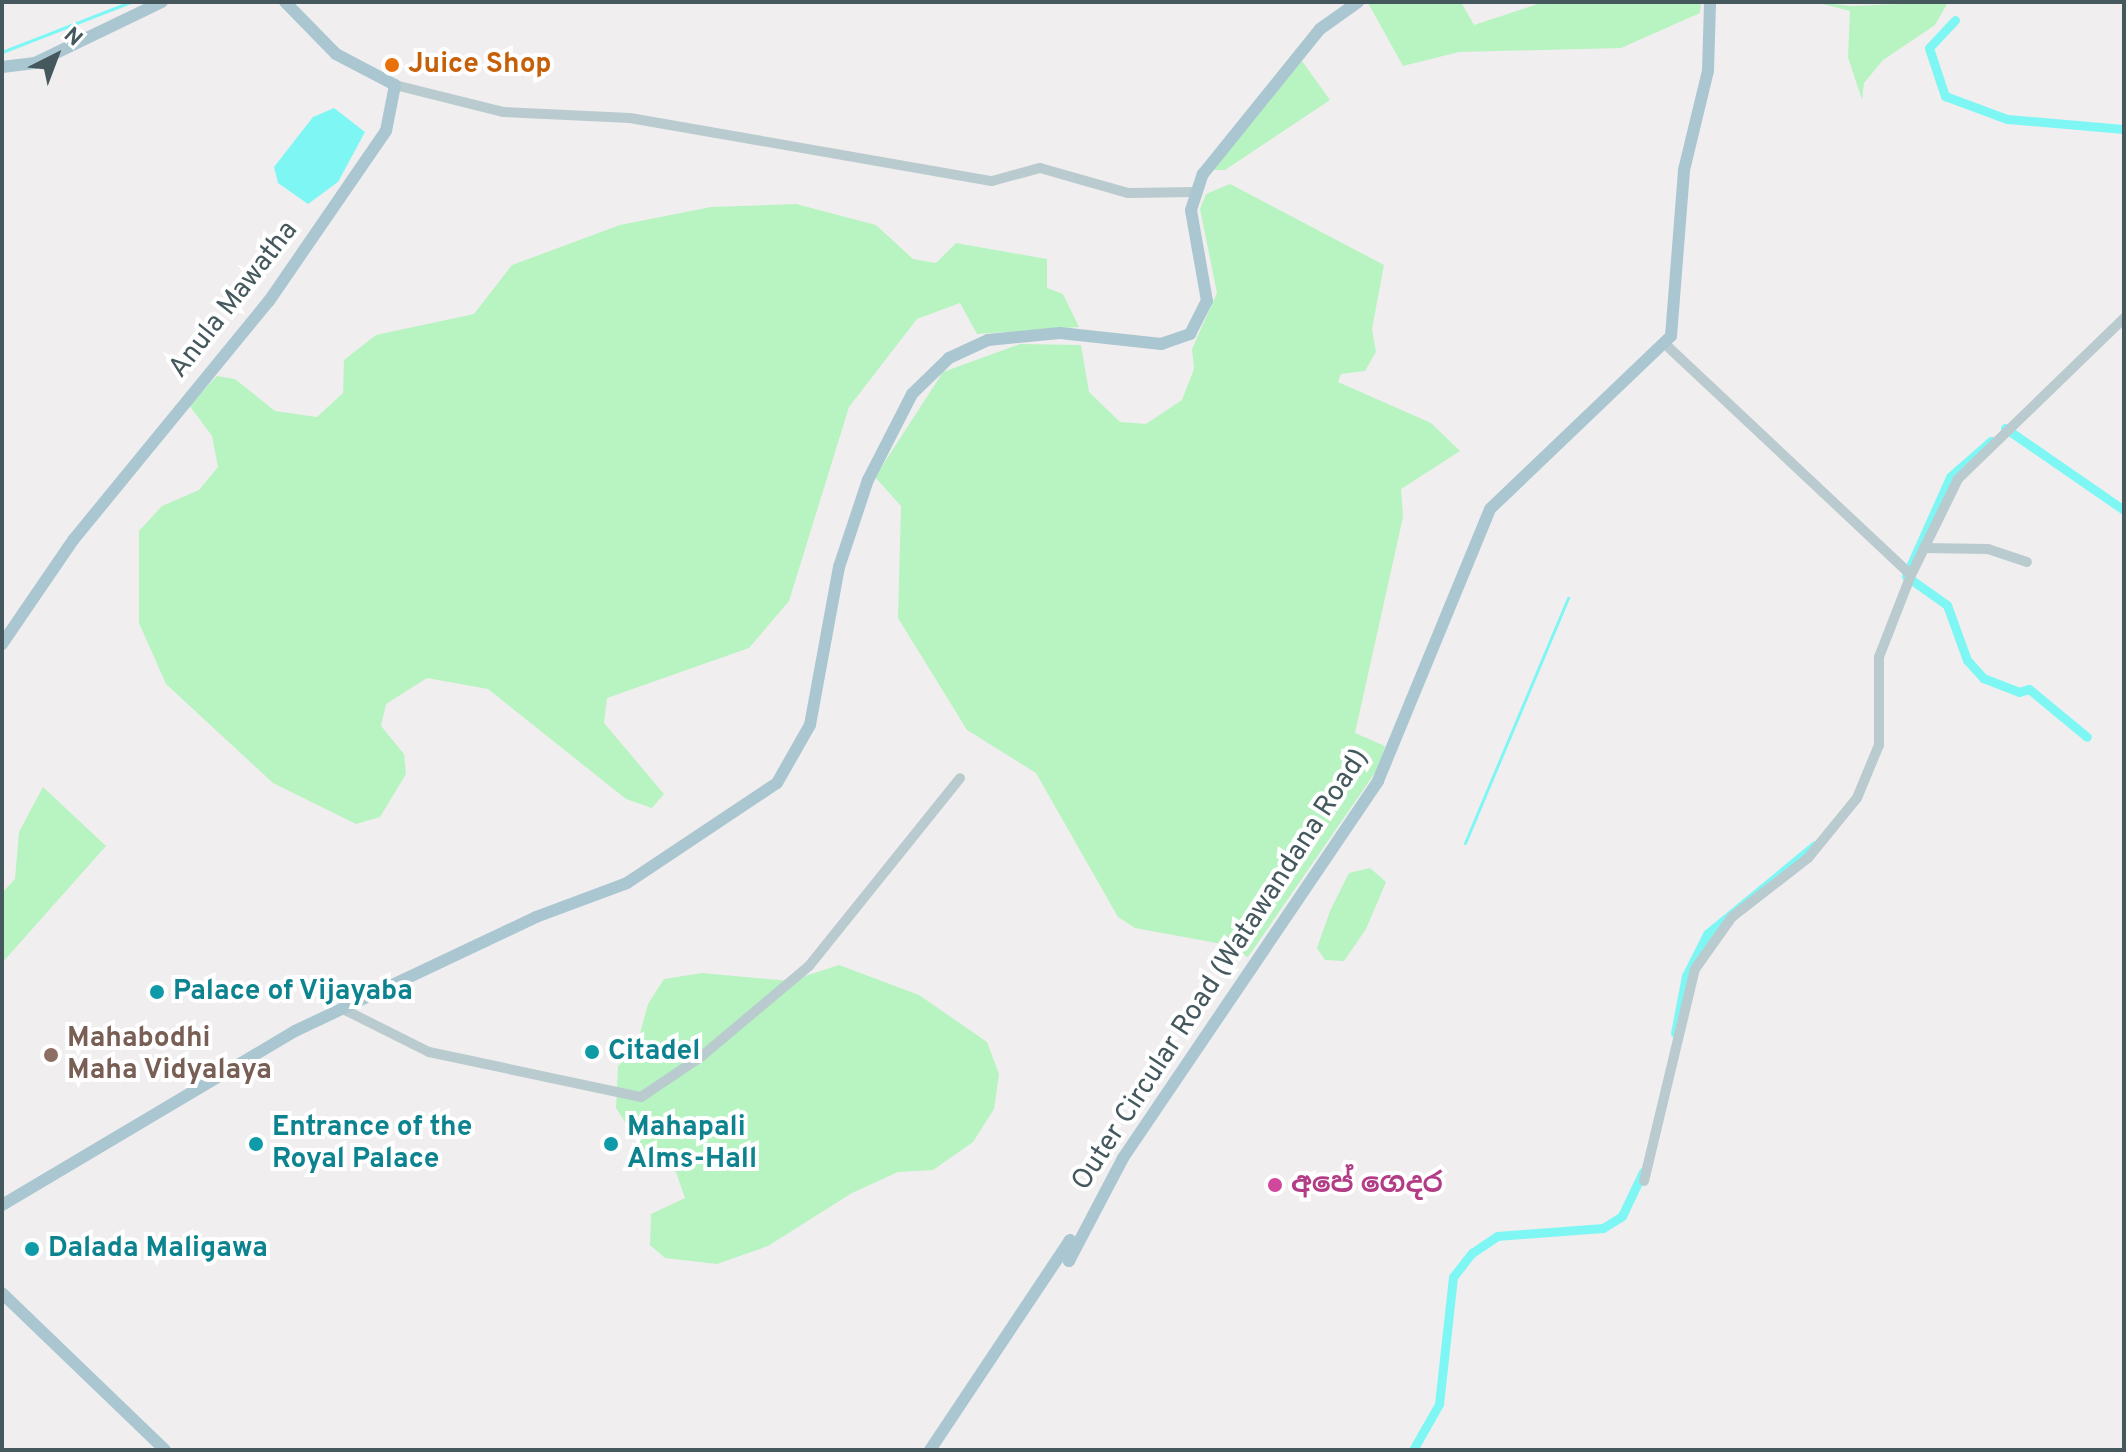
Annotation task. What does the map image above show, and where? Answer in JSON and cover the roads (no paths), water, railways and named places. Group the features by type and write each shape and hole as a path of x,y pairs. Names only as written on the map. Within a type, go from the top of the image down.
{"main road":[{"path":"2,67 47,58 162,2"},
{"path":"285,2 336,54 395,85"},
{"path":"2,1205 166,1102 341,1008 536,917 620,887 777,783 810,725 839,567 868,480 912,394 949,358 988,340 1045,333 1161,344 1190,334 1207,301 1191,216 1195,192 1215,157 1320,29 1358,2"},
{"name":"Outer Circular Road (Watawandana Road)","path":"930,1450 1070,1240 1069,1261 1123,1158 1378,781 1490,509 1519,474 1666,345 1679,308 1682,185 1708,71 1710,2"},
{"name":"Anula Mawatha","path":"2,644 74,539 269,301 348,189 386,131 395,85"},
{"path":"2,1293 165,1450"}],"street":[{"path":"395,85 503,112 630,118 992,181 1040,168 1155,197 1195,192"},
{"path":"1644,1181 1701,959 1732,917 1808,858 1857,798 1879,745 1879,657 1911,575 1958,479 2124,318"},
{"path":"1666,345 1911,575"},
{"path":"1924,548 1988,549 2027,562"},
{"path":"341,1008 429,1052 641,1097 702,1056 809,966 960,778"}],"water":[{"path":"334,108 365,132 338,182 308,204 278,183 274,167 313,117"}],"waterway":[{"path":"2,52 130,2"},
{"path":"1955,20 1929,48 1945,96 2007,119 2124,129"},
{"path":"2005,428 2124,510"},
{"path":"1908,571 1950,477 1991,441"},
{"path":"1906,576 1947,605 1967,660 1983,678 2019,692 2029,689 2087,737"},
{"path":"1465,843 1568,598"},
{"path":"1675,1033 1686,976 1707,934 1815,845"},
{"path":"1413,1450 1439,1404 1453,1277 1472,1253 1497,1236 1603,1228 1622,1216 1643,1172"}],"place":[{"name":"Juice Shop","path":"392,65"},
{"name":"Palace of Vijayaba","path":"157,992"},
{"name":"Citadel","path":"592,1052"},
{"name":"Mahabodhi Maha Vidyalaya","path":"51,1055"},
{"name":"Entrance of the Royal Palace","path":"256,1144"},
{"name":"Mahapali Alms-Hall","path":"611,1144"},
{"name":"අපේ ගෙදර","path":"1275,1185"},
{"name":"Dalada Maligawa","path":"32,1249"}]}
